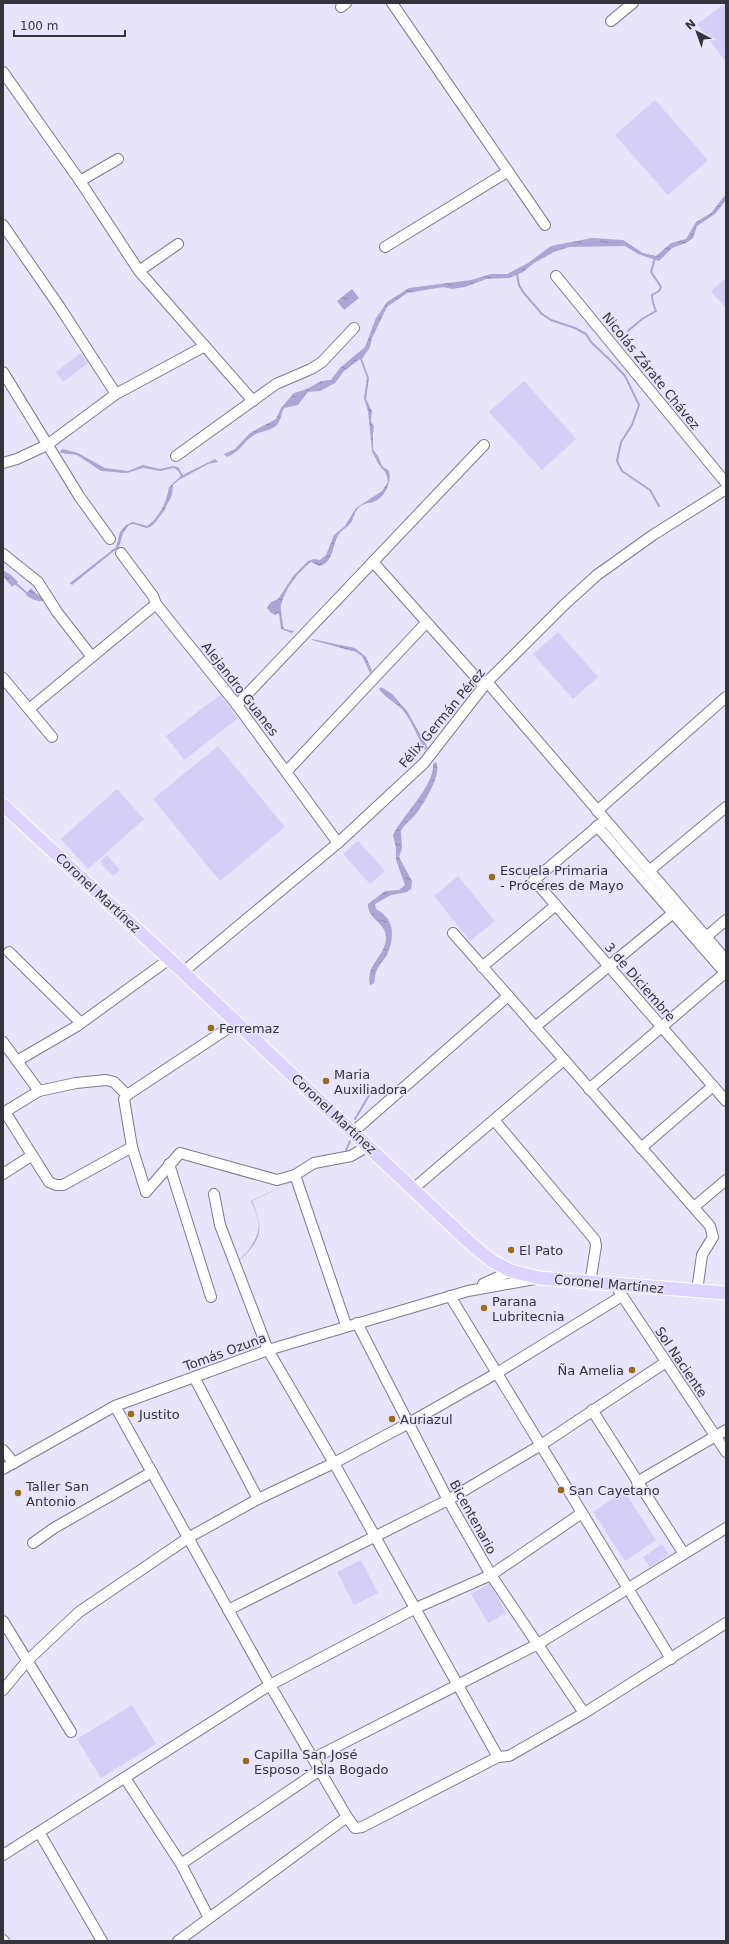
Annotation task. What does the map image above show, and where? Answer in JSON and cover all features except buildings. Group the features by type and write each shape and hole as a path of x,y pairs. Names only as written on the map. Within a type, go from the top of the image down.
{"main road":[{"name":"Coronel Martínez","path":"3,805 168,960 183,972 470,1243 492,1261 511,1271 539,1278 726,1293"}],"street":[{"path":"392,3 507,172 545,225"},
{"path":"611,21 633,3"},
{"path":"3,72 80,181 140,271 253,401"},
{"path":"80,181 118,159"},
{"path":"385,247 507,172"},
{"path":"3,225 59,306 116,394"},
{"path":"140,271 178,244"},
{"name":"Nicolás Zárate Chávez","path":"556,276 726,484"},
{"path":"176,456 280,381 311,369 322,362 354,328"},
{"path":"3,463 17,459 47,444 116,394 205,346"},
{"path":"3,372 79,496 110,539"},
{"path":"237,705 484,446"},
{"name":"Félix Germán Pérez","path":"183,972 338,843 424,763 487,682 564,605 597,575 653,535 726,489"},
{"name":"Alejandro Guanes","path":"121,553 153,596 156,604 237,705 287,771 338,843"},
{"path":"3,554 38,582 57,612 92,657"},
{"path":"373,562 480,682 487,682 597,811 601,823 677,910 706,937 726,960"},
{"path":"29,709 156,604"},
{"path":"287,771 426,623"},
{"path":"3,678 52,737"},
{"path":"597,811 726,696"},
{"path":"649,871 726,807"},
{"path":"589,1089 726,973 649,871 601,823"},
{"name":"3 de Diciembre","path":"601,823 534,880 726,1101"},
{"path":"482,967 556,905"},
{"path":"535,1028 677,910"},
{"path":"706,937 726,920"},
{"path":"453,933 535,1028 707,1221 713,1235 702,1255 696,1291"},
{"path":"9,952 81,1023"},
{"path":"17,1061 81,1023 168,960"},
{"path":"353,1132 508,996"},
{"path":"236,1023 127,1095 124,1099 132,1147 146,1192 177,1154 183,1153 277,1180 295,1175 314,1163 351,1156 368,1146"},
{"path":"3,1042 39,1091"},
{"path":"413,1189 564,1060"},
{"path":"127,1095 114,1082 106,1080 76,1083 39,1091 4,1112 49,1182 56,1186 63,1185 132,1147"},
{"path":"641,1148 713,1086"},
{"path":"494,1120 595,1240 596,1246 590,1283"},
{"path":"3,1174 32,1156"},
{"path":"169,1164 211,1297"},
{"path":"295,1175 346,1326"},
{"path":"694,1207 726,1180"},
{"path":"214,1194 220,1225 268,1350 375,1535 459,1684 498,1757"},
{"name":"Tomás Ozuna","path":"468,1291 511,1271"},
{"name":"Tomás Ozuna","path":"3,1470 115,1406 268,1350 468,1291 539,1278"},
{"name":"Sol Naciente","path":"615,1285 726,1452"},
{"path":"450,1296 671,1659"},
{"path":"3,1690 27,1661 79,1612 188,1538 258,1500 334,1463 408,1423 622,1296"},
{"name":"Bicentenario","path":"357,1323 448,1500 491,1575 584,1713"},
{"path":"228,1610 375,1535 448,1500 541,1445 666,1362"},
{"path":"194,1377 258,1500"},
{"path":"115,1406 270,1685 353,1826 362,1827 498,1757 509,1756 584,1713 726,1623"},
{"path":"592,1410 684,1554"},
{"path":"638,1482 726,1430"},
{"path":"3,1450 14,1463"},
{"path":"33,1543 54,1528 152,1472"},
{"path":"3,1855 270,1685 416,1608 491,1575 582,1513"},
{"path":"314,1758 538,1644 726,1528"},
{"path":"3,1621 71,1732"},
{"path":"181,1864 320,1770"},
{"path":"125,1778 181,1864 209,1918"},
{"path":"178,1941 347,1817"},
{"path":"39,1832 102,1941"}],"shaded area":[{"path":"726,3 726,62 697,24"},
{"path":"655,100 708,160 668,195 615,135"},
{"path":"726,278 726,308 711,291"},
{"path":"81,353 88,363 63,382 56,372"},
{"path":"524,381 576,439 542,470 489,412"},
{"path":"558,632 598,677 573,699 533,654"},
{"path":"220,695 238,718 184,760 166,736"},
{"path":"218,746 285,827 220,881 153,799"},
{"path":"117,789 144,819 88,869 61,839"},
{"path":"358,841 385,871 370,884 343,854"},
{"path":"107,855 120,870 113,876 100,862"},
{"path":"458,876 495,921 470,941 434,896"},
{"path":"624,1491 656,1540 625,1561 593,1512"},
{"path":"662,1544 669,1554 650,1567 643,1557"},
{"path":"361,1560 378,1593 354,1605 337,1572"},
{"path":"490,1583 506,1613 488,1623 471,1594"},
{"path":"132,1705 156,1744 101,1778 77,1739"}],"water":[{"path":"726,194 726,200 715,214 697,226 693,238 686,243 672,248 659,261 638,254 625,246 569,247 554,252 534,263 523,272 509,278 486,279 465,287 452,289 443,287 407,293 387,307 372,338 370,347 362,359 369,378 366,399 372,411 371,421 374,427 373,450 378,456 382,466 389,471 390,475 387,489 377,500 362,505 356,511 351,523 339,534 330,557 324,564 319,566 311,562 293,581 283,599 281,607 283,627 294,631 292,633 281,629 279,613 275,615 267,608 271,602 278,599 294,575 308,561 314,559 320,560 326,555 334,535 345,526 356,508 382,491 388,482 386,473 379,465 372,451 368,411 364,398 367,378 360,359 344,371 335,383 320,391 308,392 298,405 284,408 275,427 254,435 231,455 227,457 224,454 235,449 250,433 276,419 281,408 294,393 307,389 321,381 331,380 340,368 365,347 376,318 387,302 409,288 471,280 491,274 507,274 528,263 551,246 592,238 623,240 643,253 656,256 671,243 686,239 696,222 711,213"},
{"path":"352,289 359,298 344,310 337,301"},
{"path":"63,449 78,453 105,468 128,471 143,465 160,469 173,466 178,467 183,475 215,459 218,462 208,464 179,480 173,485 172,495 164,511 154,524 146,528 134,524 129,525 123,533 119,547 72,585 70,583 116,547 120,532 126,525 133,522 147,526 155,519 162,509 169,487 181,476 174,468 160,471 143,468 127,473 101,471 77,455 61,453 60,451"},
{"path":"3,570 18,582 12,587 3,576"},
{"path":"30,589 46,601 28,597 26,595"},
{"path":"312,639 355,648 366,657 372,671 370,673 362,656 356,652"},
{"path":"381,687 392,694 407,711 428,748 425,750 405,713 379,689"},
{"path":"436,762 437,774 431,789 419,810 401,831 402,848 399,857 412,881 411,889 407,892 391,895 375,904 376,909 387,918 390,923 392,935 390,948 387,955 377,970 374,983 370,985 370,972 385,945 386,938 383,928 370,913 368,904 385,891 399,890 405,885 396,860 396,848 393,835 397,827 424,791 432,772 433,764"},
{"path":"294,1181 252,1201 258,1219 251,1201"},
{"path":"259,1225 259,1233 257,1239 253,1246 240,1260 249,1250 254,1241"}],"waterway":[{"path":"628,331 642,319 656,311 652,295 659,291 661,287 651,272 655,258"},
{"path":"517,274 519,285 523,292 542,314 551,320 575,328 586,334 591,342 625,376 639,405 632,425 621,442 617,461 622,471 650,490 659,506"},
{"path":"15,583 28,594"},
{"path":"355,1119 371,1092"},
{"path":"345,1153 350,1141"},
{"path":"12,1470 26,1462"}],"place":[{"name":"Escuela Primaria - Próceres de Mayo","path":"492,877"},
{"name":"Ferremaz","path":"211,1028"},
{"name":"Maria Auxiliadora","path":"326,1081"},
{"name":"El Pato","path":"511,1250"},
{"name":"Parana Lubritecnia","path":"484,1308"},
{"name":"Ña Amelia","path":"632,1370"},
{"name":"Justito","path":"131,1414"},
{"name":"Auriazul","path":"392,1419"},
{"name":"San Cayetano","path":"561,1490"},
{"name":"Taller San Antonio","path":"18,1493"},
{"name":"Capilla San José Esposo - Isla Bogado","path":"246,1761"}]}
